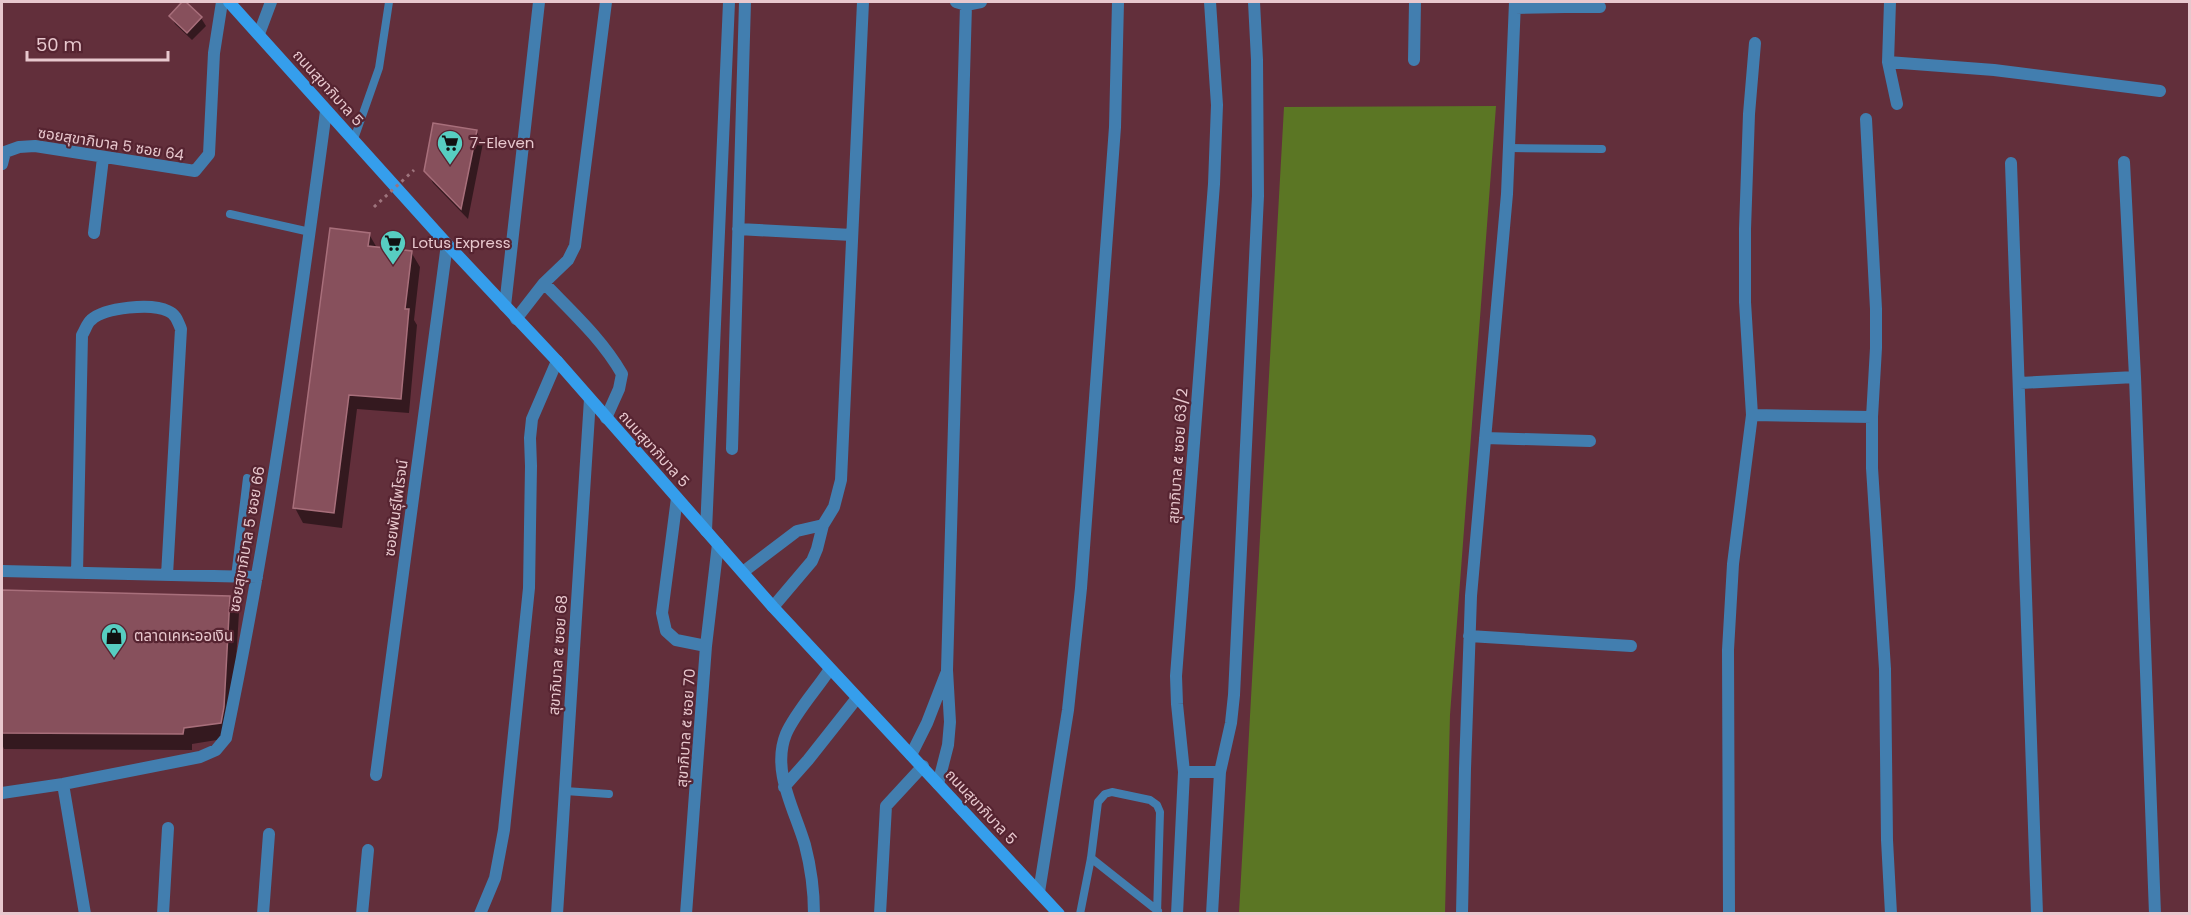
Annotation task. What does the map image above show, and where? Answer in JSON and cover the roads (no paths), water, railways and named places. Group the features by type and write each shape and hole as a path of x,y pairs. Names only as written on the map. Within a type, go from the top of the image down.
{"main road":[{"name":"ถนนสุขาภิบาล 5","path":"228,2 447,244 557,361 773,607 1059,914"}],"street":[{"name":"ซอยสุขาภิบาล 5 ซอย 64","path":"2,165 5,152 19,147 35,146 195,171 208,154 214,53 228,2"},
{"path":"259,34 271,2"},
{"path":"505,306 539,2"},
{"path":"516,319 544,283 568,260 575,246 606,2"},
{"path":"706,531 729,2"},
{"path":"732,449 745,2"},
{"path":"773,607 812,561 818,549 823,525 834,507 841,480 863,2"},
{"path":"938,784 948,745 950,722 947,670 961,3 981,2"},
{"path":"1040,892 1068,710 1082,588 1115,127 1118,2"},
{"name":"สุขาภิบาล ๕ ซอย 63/2","path":"1177,914 1184,772 1176,676 1214,184 1217,105 1210,2"},
{"path":"1212,914 1220,772 1231,723 1234,695 1258,196 1257,60 1254,2"},
{"path":"1414,60 1415,2"},
{"path":"1890,2 1888,62 1897,104"},
{"path":"1462,914 1469,636 1485,438 1497,331 1510,148 1515,5 1566,4 1600,7"},
{"path":"1729,914 1728,650 1733,564 1752,415 1744,229 1755,43"},
{"path":"1888,62 1994,70 2160,91"},
{"name":"ซอยสุขาภิบาล 5 ซอย 66","path":"2,793 200,757 216,750 226,738 257,577 310,232 326,111"},
{"path":"1866,119 1876,309 1872,468 1885,669 1887,840 1891,914"},
{"path":"94,233 103,158"},
{"path":"2124,162 2135,377 2155,914"},
{"path":"2011,163 2037,914"},
{"path":"738,230 852,234"},
{"name":"ซอยพันธ์ุไพโรจน์","path":"376,775 447,244"},
{"path":"544,283 596,338 612,357 622,374 619,389 606,418"},
{"path":"77,573 82,335 91,320 104,312 122,308 154,307 168,310 176,317 181,329 167,575"},
{"path":"480,914 495,878 504,830 529,588 532,419 557,361"},
{"path":"2020,383 2135,377"},
{"name":"สุขาภิบาล ๕ ซอย 68","path":"557,914 590,399"},
{"path":"1752,415 1872,417"},
{"path":"1485,438 1590,441"},
{"path":"677,498 662,613 666,631 676,640 706,646"},
{"path":"742,572 797,531 823,525"},
{"name":"สุขาภิบาล ๕ ซอย 70","path":"686,914 706,646 718,544"},
{"path":"2,571 257,577"},
{"path":"1469,636 1631,646"},
{"path":"814,914 814,887 807,855 784,787 781,762 786,735 830,669"},
{"path":"911,755 947,670"},
{"path":"784,787 857,698"},
{"path":"880,914 886,806 923,766"},
{"path":"1184,772 1220,772"},
{"path":"63,783 85,914"},
{"path":"163,914 168,828"},
{"path":"263,914 269,834"},
{"path":"362,914 368,850"}],"lane":[{"path":"354,139 379,69 389,2"},
{"path":"1510,148 1602,149"},
{"path":"230,214 310,232"},
{"path":"235,577 247,478"},
{"path":"565,791 609,794"},
{"path":"1080,914 1091,858 1098,802 1105,794 1112,792 1150,800 1160,812 1158,912"},
{"path":"1091,858 1158,912"}],"place":[{"name":"7-Eleven","path":"450,166"},
{"name":"Lotus Express","path":"393,266"},
{"name":"ตลาดเคหะออเงิน","path":"114,659"}]}
